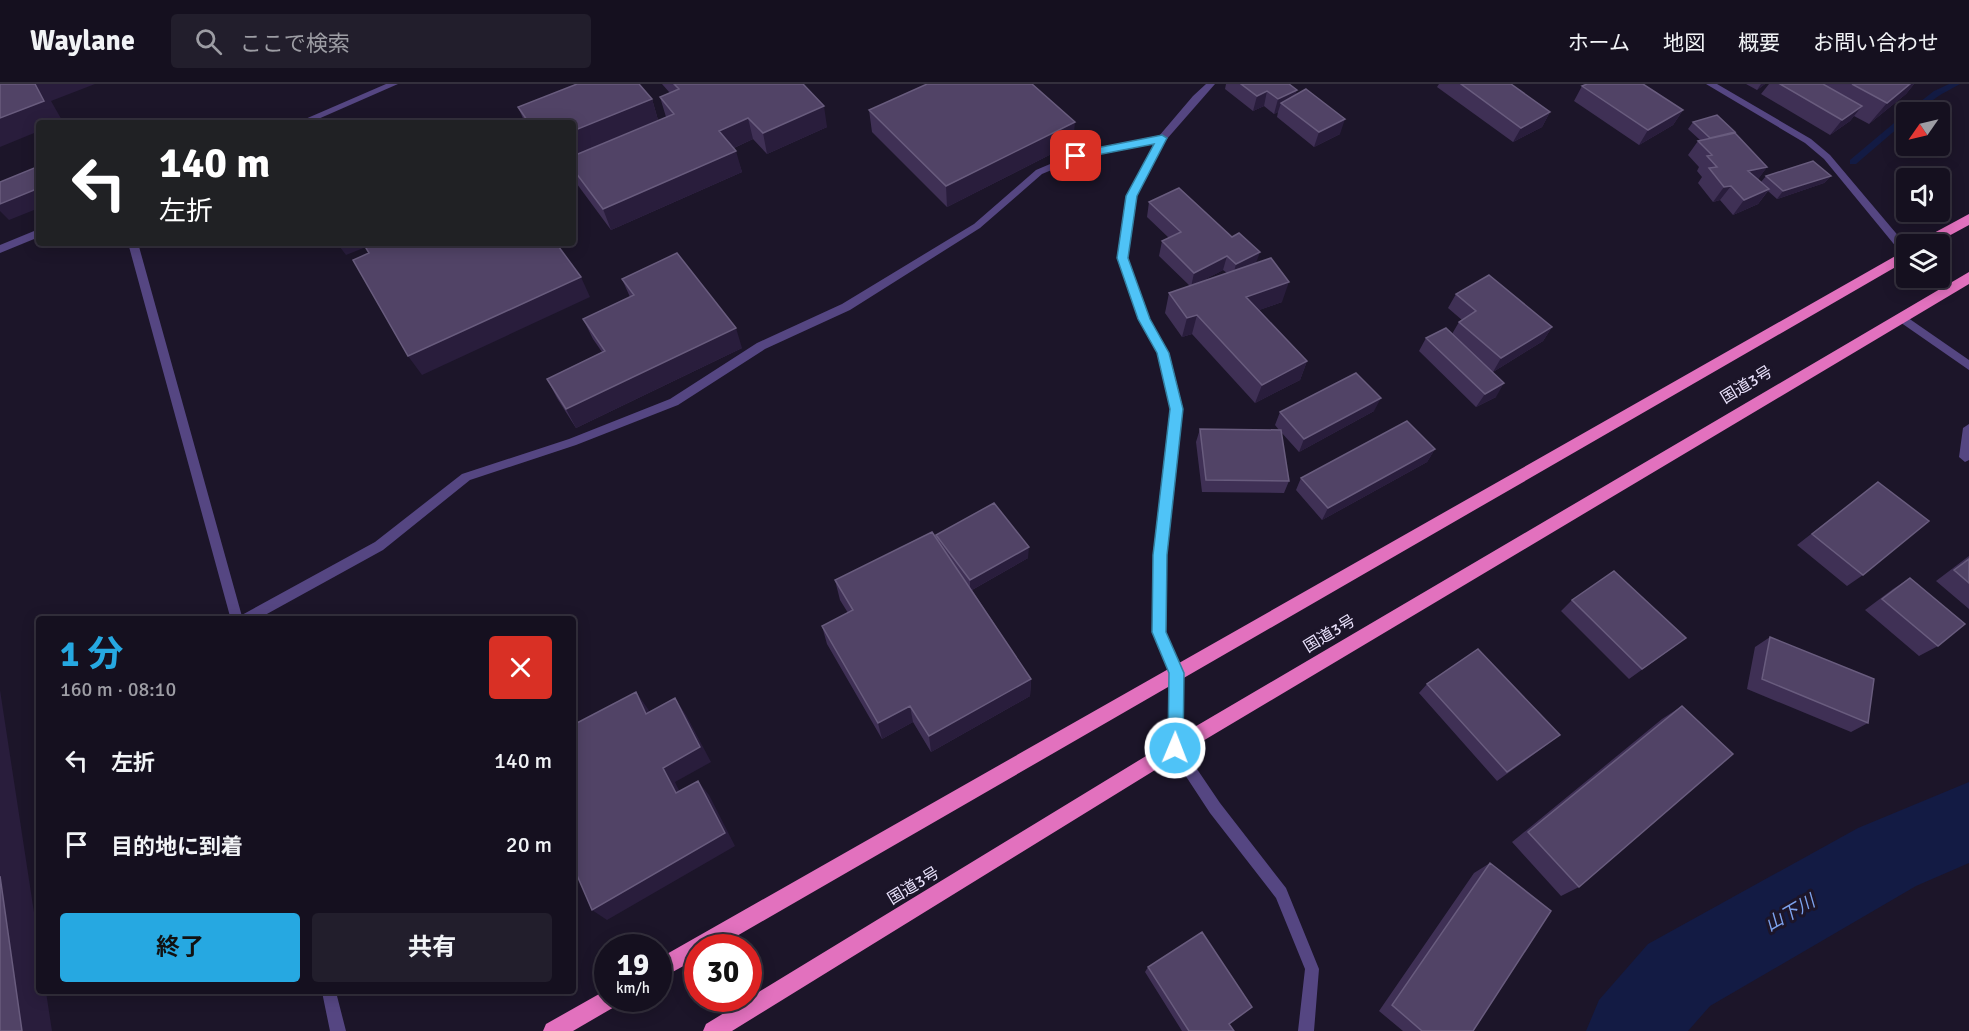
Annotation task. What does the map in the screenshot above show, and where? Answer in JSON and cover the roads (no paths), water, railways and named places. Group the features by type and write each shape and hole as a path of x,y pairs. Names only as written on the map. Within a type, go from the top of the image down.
{"highway":[{"path":"1942,234 1969,219"},
{"name":"国道3号","path":"672,962 1896,259"},
{"name":"国道3号","path":"714,1031 1175,748 1969,277"},
{"path":"553,1031 594,1008"}],"street":[{"path":"308,120 394,84"},
{"path":"1211,84 1162,138 1131,196 1123,258 1144,319 1163,353 1177,409 1160,555 1159,632 1176,673 1175,748 1215,808 1281,893 1312,969 1306,1031"},
{"path":"1710,84 1808,141 1827,157 1896,241"},
{"path":"251,616 380,546 466,477 573,442 674,402 761,346 846,307 977,226 1039,172 1076,156 1162,138"},
{"path":"0,249 36,233"},
{"path":"134,246 236,616"},
{"path":"1901,317 1969,366"},
{"path":"1965,457 1969,428"},
{"path":"329,994 338,1031"}],"waterway":[{"path":"1925,102 1956,84"},
{"path":"1853,162 1896,125"},
{"name":"山下川","path":"1630,1031 1679,975 1887,857 1969,822"}]}
